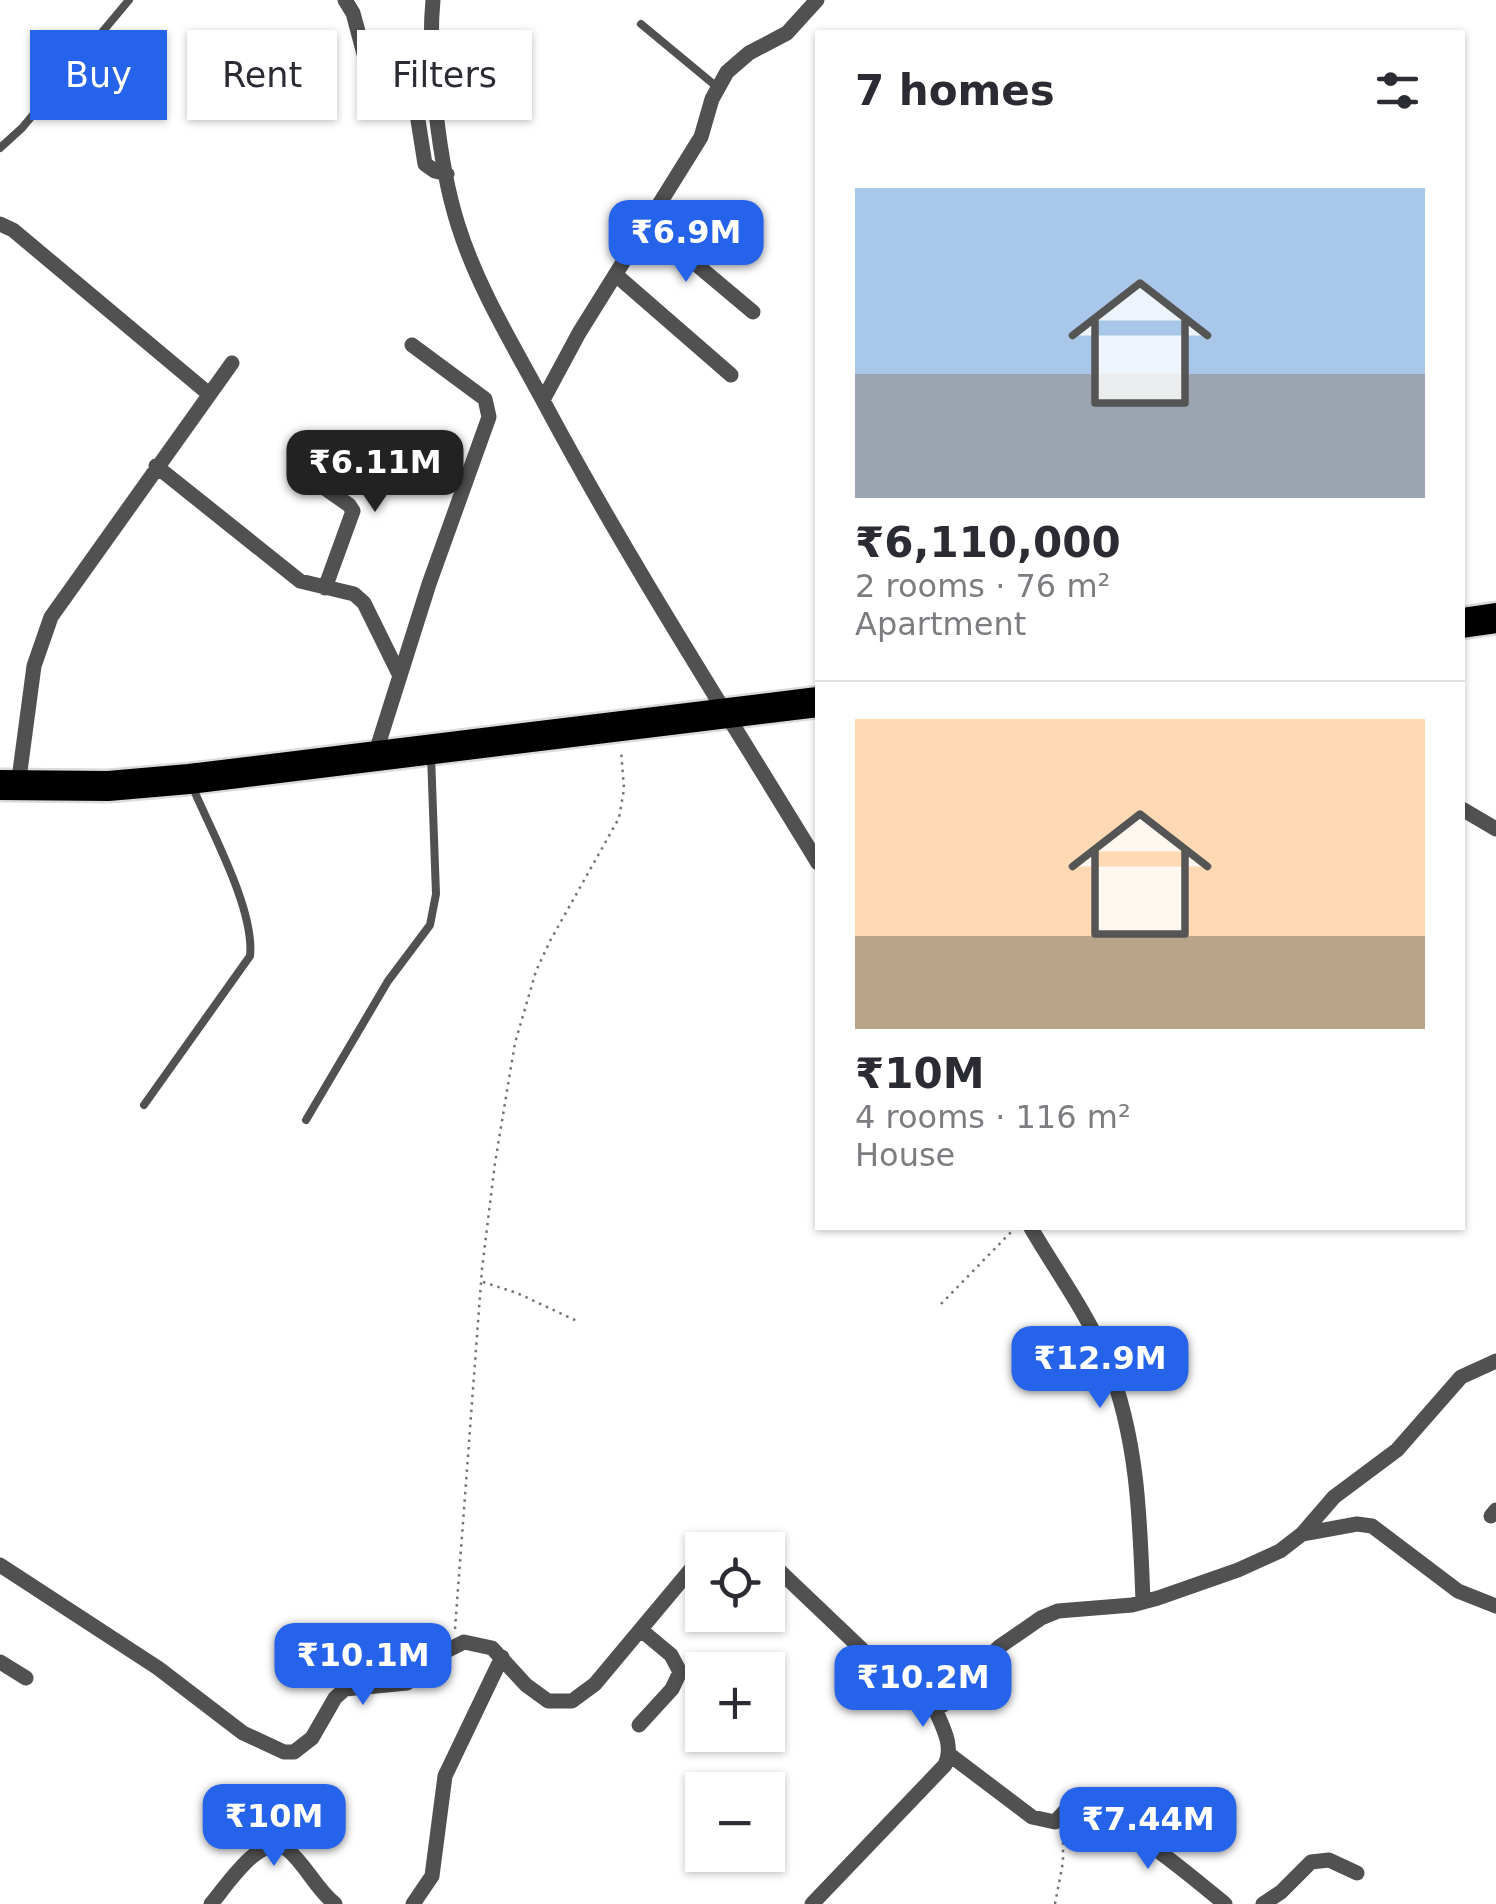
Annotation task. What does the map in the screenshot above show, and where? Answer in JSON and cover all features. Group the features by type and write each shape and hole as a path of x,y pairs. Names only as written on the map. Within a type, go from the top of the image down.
{"highway":[{"path":"1465,623 1496,618"},
{"path":"9,786 108,786 189,780 815,702"}],"street":[{"path":"433,0 434,77 442,172 468,253 489,300 712,715 815,858"},
{"path":"543,400 700,137 716,87 737,61 787,33 817,0"},
{"path":"354,4 367,65 417,114 425,164 442,172"},
{"path":"0,224 13,230 209,394"},
{"path":"648,224 753,312"},
{"path":"616,274 732,375"},
{"path":"374,758 489,417 484,400 412,345"},
{"path":"9,786 41,640 66,592 232,363"},
{"path":"156,466 300,581 354,594 364,603 400,676"},
{"path":"306,475 353,511 325,588"},
{"path":"1465,811 1496,829"},
{"path":"1031,1230 1100,1346 1123,1409 1136,1469 1130,1605"},
{"path":"934,1709 943,1705 999,1647 1041,1618 1076,1608 1130,1605 1238,1570 1280,1550 1302,1534 1323,1507 1406,1441 1461,1378 1496,1361"},
{"path":"1302,1534 1341,1526 1372,1526 1458,1591 1496,1606"},
{"path":"0,1564 158,1668 243,1733 284,1752 304,1748 345,1689 406,1683 454,1645 477,1643 492,1648 537,1694 562,1703 582,1696 685,1577"},
{"path":"785,1576 914,1700 934,1709 950,1754 945,1766 812,1904"},
{"path":"639,1725 672,1689 680,1672 671,1656 641,1630"},
{"path":"413,1904 432,1876 445,1776 502,1657"},
{"path":"0,1662 26,1678"},
{"path":"950,1754 1032,1818 1044,1822 1078,1804 1093,1808 1133,1833 1224,1904"},
{"path":"212,1904 259,1849 277,1845 287,1849 335,1904"},
{"path":"1263,1904 1311,1862 1329,1860 1358,1872"}],"lane":[{"path":"0,148 22,128 129,0"},
{"path":"642,24 716,87"},
{"path":"306,1120 388,981 430,924 436,894 430,751"},
{"path":"144,1105 250,956 248,929 230,870 189,780"}],"path":[{"path":"454,1645 481,1281 515,1043 530,989 550,941 619,818 624,789 618,728"},
{"path":"940,1304 1014,1230"},
{"path":"481,1281 579,1322"},
{"path":"1056,1904 1066,1812"}]}
